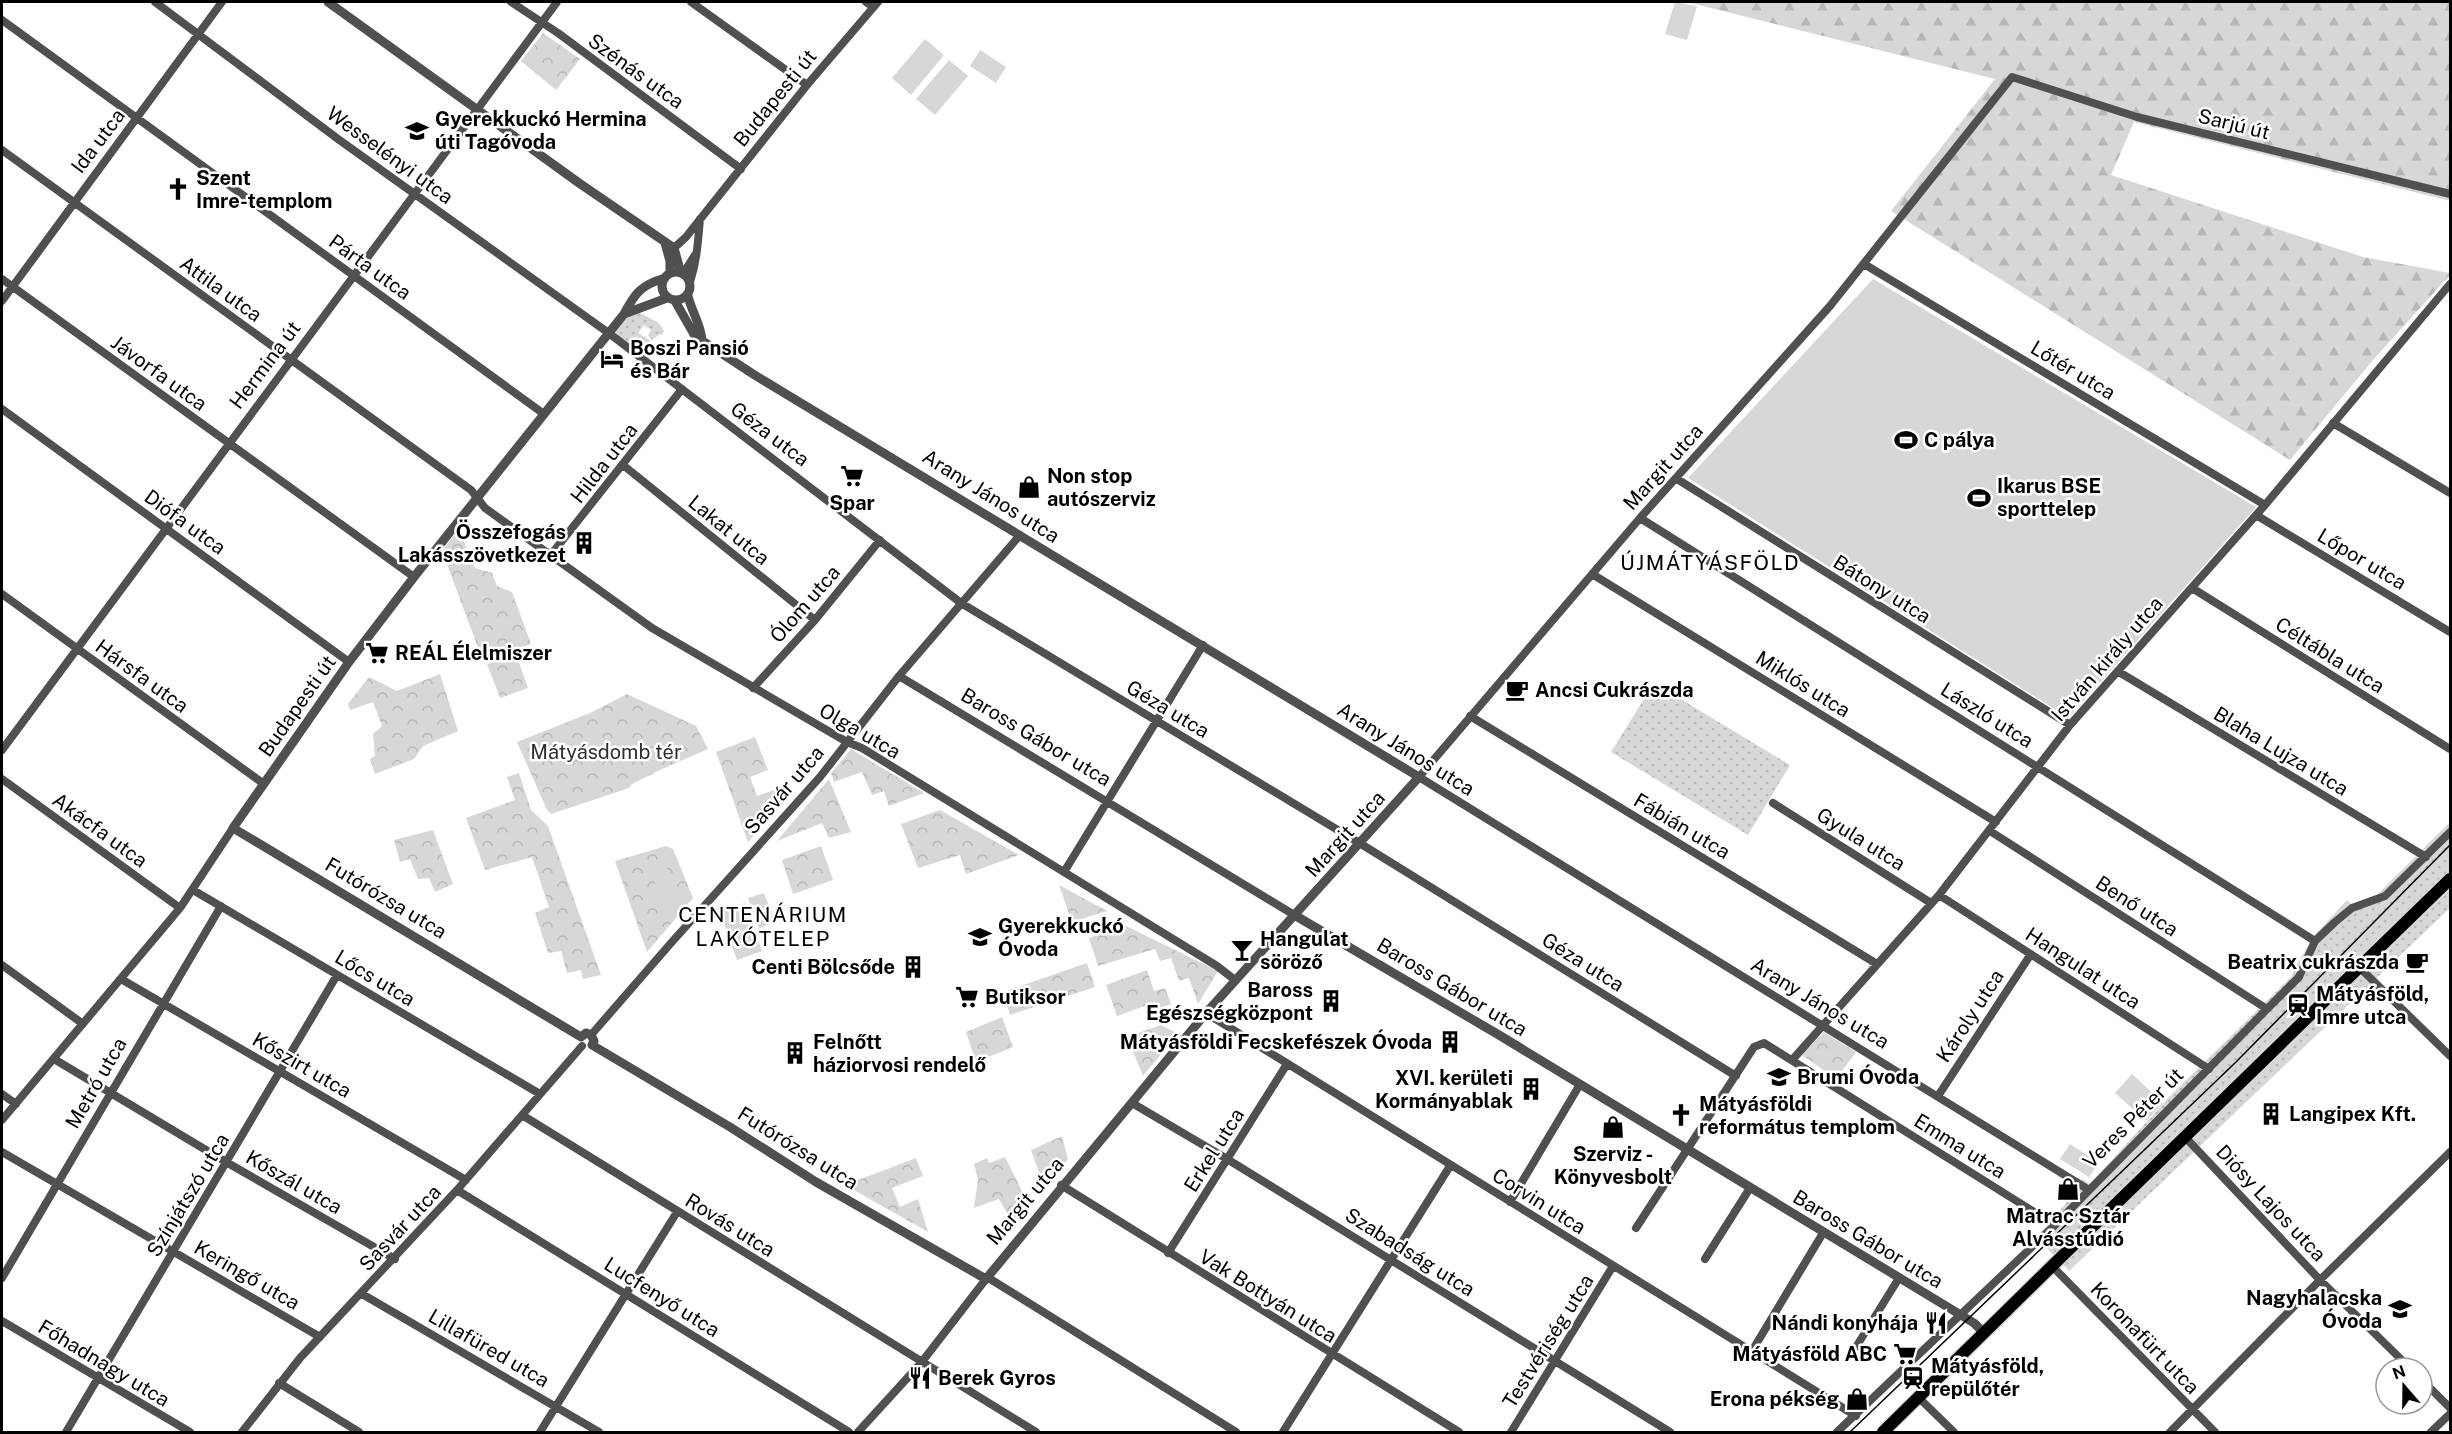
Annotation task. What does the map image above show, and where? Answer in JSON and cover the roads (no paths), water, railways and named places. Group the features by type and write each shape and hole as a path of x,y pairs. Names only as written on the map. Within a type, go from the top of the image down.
{"main road":[{"path":"1883,1432 2451,879"}],"street":[{"name":"Wesselényi utca","path":"155,2 338,139 608,333"},
{"name":"Ida utca","path":"2,301 222,2"},
{"path":"328,2 674,248 682,273 690,282"},
{"name":"Szénás utca","path":"511,2 741,169"},
{"name":"Hermina út","path":"2,750 227,443 557,2"},
{"path":"691,2 807,85"},
{"path":"866,2 876,4"},
{"name":"Budapesti út","path":"674,248 686,237 807,85 876,4"},
{"name":"Párta utca","path":"2,20 544,414"},
{"name":"Sarjú út","path":"2012,77 2136,117 2451,195"},
{"name":"Margit utca","path":"858,1432 921,1363 1061,1185 1206,1013 1361,844 1640,518 1830,306 2012,77"},
{"name":"Attila utca","path":"2,150 471,490 477,498"},
{"path":"700,218 697,260 688,296 692,313 702,333 702,341"},
{"path":"665,243 670,261 662,290 671,299 682,300 688,296"},
{"path":"667,276 682,273 696,254"},
{"name":"Lőtér utca","path":"1864,264 2265,505"},
{"name":"Budapesti út","path":"2,1120 180,908 349,662 414,577 644,286 667,276"},
{"name":"Jávorfa utca","path":"2,279 414,577"},
{"name":"István király utca","path":"1793,1059 1939,894 2070,725 2265,505 2451,284"},
{"name":"Budapesti út","path":"624,314 671,299"},
{"name":"Arany János utca","path":"671,299 695,336 702,341 1419,777 2090,1190"},
{"name":"Géza utca","path":"608,333 961,603 1361,844 1736,1076"},
{"name":"Hilda utca","path":"550,556 682,389"},
{"name":"Diófa utca","path":"2,409 349,662"},
{"path":"2333,423 2451,493"},
{"name":"Lakat utca","path":"623,465 815,620"},
{"name":"Bátony utca","path":"1677,479 2070,725"},
{"name":"Olga utca","path":"477,498 485,508 652,628 847,742 862,748 1217,966 1235,980"},
{"name":"Lőpor utca","path":"2256,515 2451,632"},
{"name":"László utca","path":"1640,518 2315,941"},
{"name":"Sasvár utca","path":"592,1040 671,943 820,777 899,676 1020,535"},
{"name":"Ólom utca","path":"753,688 815,620 880,540"},
{"name":"Miklós utca","path":"1592,574 1996,822"},
{"name":"Céltábla utca","path":"2192,588 2451,749"},
{"name":"Hársfa utca","path":"2,594 264,784"},
{"path":"1064,872 1203,645"},
{"name":"Blaha Lujza utca","path":"2119,672 2426,857"},
{"name":"Baross Gábor utca","path":"899,676 1974,1323 1984,1333"},
{"name":"Fábián utca","path":"1470,716 1877,964"},
{"name":"Akácfa utca","path":"2,778 180,908"},
{"name":"Gyula utca","path":"1773,803 1931,903"},
{"name":"Futórózsa utca","path":"233,828 581,1041"},
{"name":"Benő utca","path":"1990,831 2267,1010"},
{"name":"Veres Péter út","path":"1837,1432 1962,1316 2055,1225 2267,1010 2299,977 2315,941 2352,908 2385,896 2451,832"},
{"name":"Lőcs utca","path":"193,890 540,1095"},
{"name":"Hangulat utca","path":"1939,894 2209,1069"},
{"name":"Metró utca","path":"2,1278 221,906"},
{"name":"Károly utca","path":"1938,1096 2031,954"},
{"path":"2,965 83,1024"},
{"path":"2359,967 2451,1056"},
{"name":"Színjátszó utca","path":"66,1432 337,975"},
{"name":"Kőszirt utca","path":"121,979 466,1180"},
{"name":"Corvin utca","path":"1206,1013 1450,1167 1856,1416"},
{"path":"581,1041 588,1047 592,1040"},
{"name":"Futórózsa utca","path":"592,1040 816,1182 986,1278 1236,1432"},
{"name":"Sasvár utca","path":"242,1432 279,1383 457,1190 540,1095 581,1041"},
{"name":"Emma utca","path":"1736,1076 1754,1047 1764,1043 1793,1059 2055,1225"},
{"name":"Kőszál utca","path":"54,1059 226,1162 395,1258"},
{"name":"Erkel utca","path":"1168,1253 1287,1064"},
{"path":"1636,1228 1736,1076"},
{"path":"1510,1202 1580,1086"},
{"path":"2,1094 16,1104"},
{"name":"Szabadság utca","path":"1132,1102 1670,1432"},
{"name":"Rovás utca","path":"522,1115 1036,1432"},
{"name":"Diósy Lajos utca","path":"2185,1137 2320,1280 2398,1356"},
{"name":"Keringő utca","path":"2,1152 320,1337"},
{"path":"2170,1432 2451,1152"},
{"path":"1283,1432 1450,1167"},
{"name":"Vak Bottyán utca","path":"1061,1185 1459,1432"},
{"path":"1705,1259 1750,1188"},
{"name":"Lucfenyő utca","path":"457,1190 849,1432"},
{"path":"540,1432 677,1212"},
{"path":"1752,1351 1823,1233"},
{"name":"Testvériség utca","path":"1511,1432 1613,1266"},
{"name":"Koronafürt utca","path":"2052,1266 2215,1432"},
{"path":"1856,1347 1899,1278"},
{"name":"Lillafüred utca","path":"362,1294 599,1432"},
{"name":"Főhadnagy utca","path":"2,1321 189,1432"},
{"path":"279,1383 359,1432"},
{"path":"2434,1392 2451,1408"},
{"path":"1919,1398 1954,1432"},
{"path":"2431,1432 2451,1414"}],"tram line":[{"path":"1850,1432 2236,1062 2450,845"}],"place":[{"name":"Gyerekkuckó Hermina úti Tagóvoda","path":"417,131"},
{"name":"Szent Imre-templom","path":"178,189"},
{"name":"Boszi Pansió és Bár","path":"612,359"},
{"name":"C pálya","path":"1906,440"},
{"name":"Spar","path":"852,476"},
{"name":"Non stop autószerviz","path":"1029,487"},
{"name":"Ikarus BSE sporttelep","path":"1979,498"},
{"name":"Összefogás Lakásszövetkezet","path":"584,543"},
{"name":"REÁL Élelmiszer","path":"377,653"},
{"name":"Ancsi Cukrászda","path":"1517,690"},
{"name":"Gyerekkuckó Óvoda","path":"980,937"},
{"name":"Hangulat söröző","path":"1242,950"},
{"name":"Beatrix cukrászda","path":"2417,962"},
{"name":"Centi Bölcsőde","path":"913,967"},
{"name":"Butiksor","path":"967,997"},
{"name":"Baross Egészségközpont","path":"1331,1001"},
{"name":"Mátyásföld, Imre utca","path":"2298,1005"},
{"name":"Mátyásföldi Fecskefészek Óvoda","path":"1450,1042"},
{"name":"Felnőtt háziorvosi rendelő","path":"795,1053"},
{"name":"Brumi Óvoda","path":"1779,1077"},
{"name":"XVI. kerületi Kormányablak","path":"1531,1089"},
{"name":"Langipex Kft.","path":"2271,1114"},
{"name":"Mátyásföldi református templom","path":"1681,1115"},
{"name":"Szerviz - Könyvesbolt","path":"1613,1127"},
{"name":"Matrac Sztár Alvásstúdió","path":"2068,1189"},
{"name":"Nagyhalacska Óvoda","path":"2400,1309"},
{"name":"Nándi konyhája","path":"1936,1323"},
{"name":"Mátyásföld ABC","path":"1905,1354"},
{"name":"Berek Gyros","path":"920,1378"},
{"name":"Mátyásföld, repülőtér","path":"1913,1378"},
{"name":"Erona pékség","path":"1857,1399"}],"district":[{"name":"ÚJMÁTYÁSFÖLD","path":"1710,563"},
{"name":"CENTENÁRIUM LAKÓTELEP","path":"763,927"}],"park label":[{"name":"Mátyásdomb tér","path":"606,752"}]}
